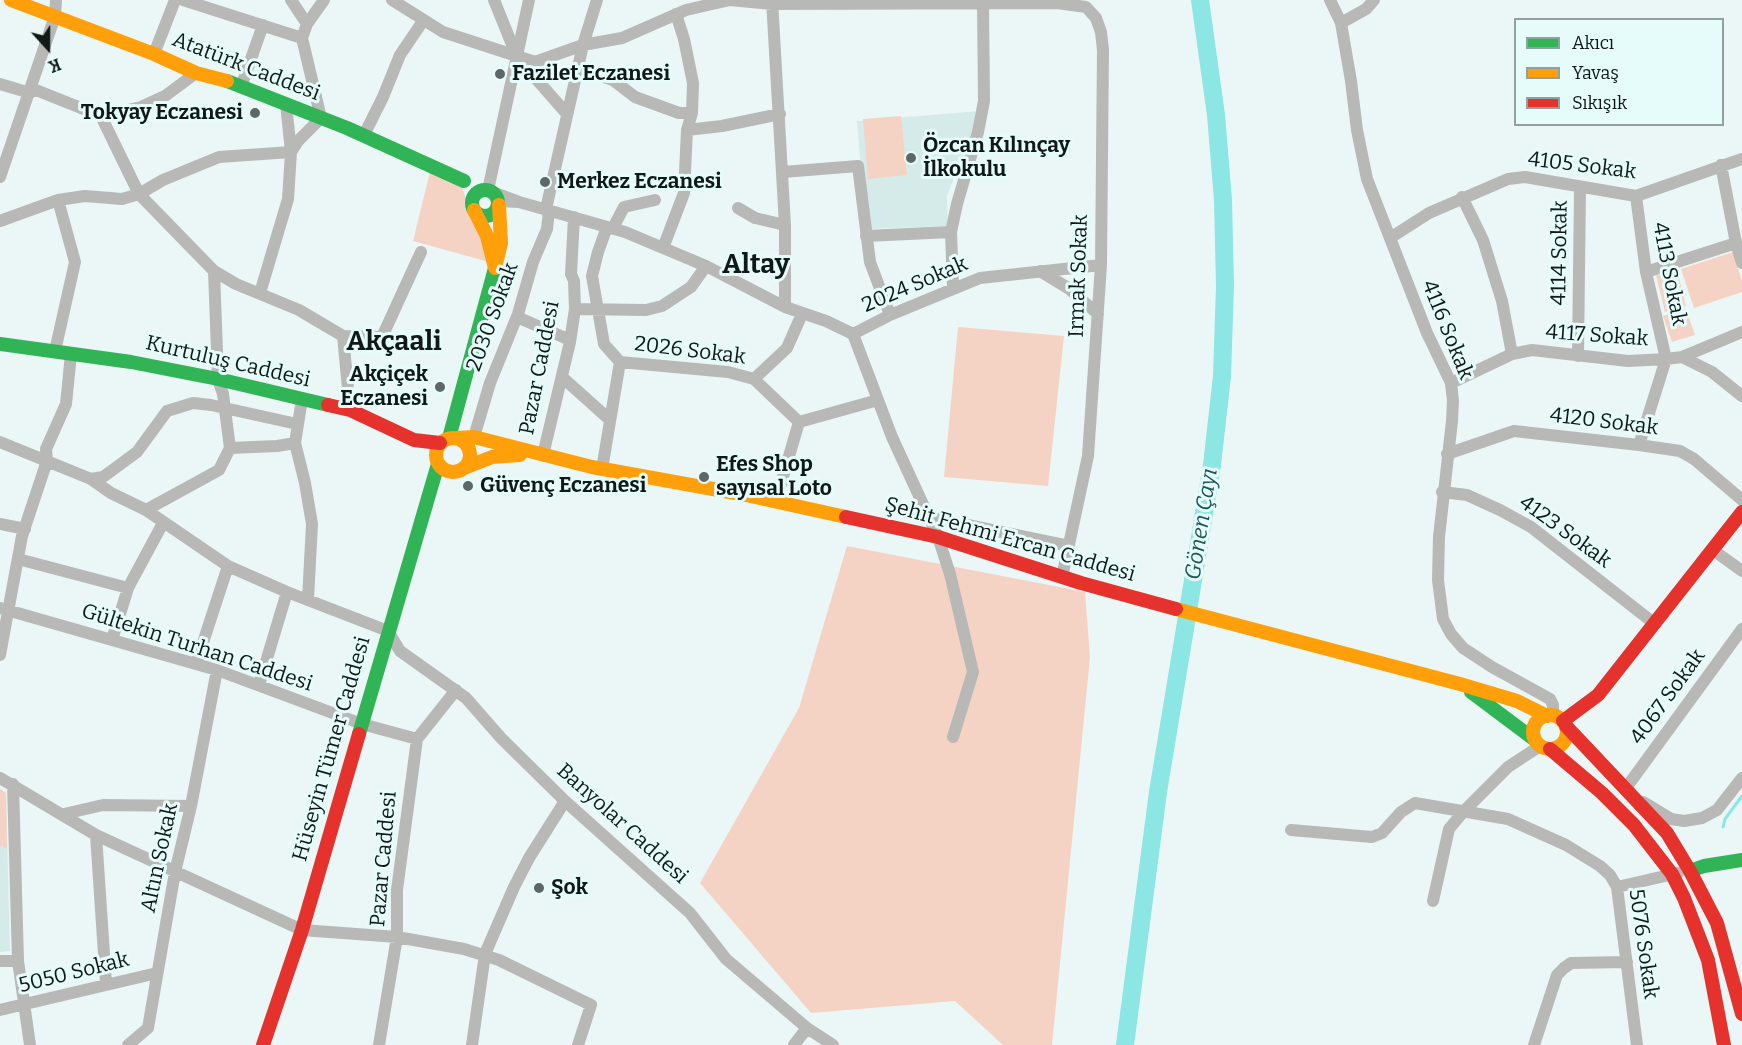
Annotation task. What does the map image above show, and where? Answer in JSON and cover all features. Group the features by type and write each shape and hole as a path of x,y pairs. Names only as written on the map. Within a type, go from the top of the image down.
{"main road":[{"name":"Atatürk Caddesi","path":"11,0 154,54 196,73 241,87 364,135 492,196"},
{"path":"464,181 471,192 473,206 487,236 495,268"},
{"path":"473,206 476,194 492,196"},
{"path":"473,206 481,216 489,216 496,211 492,196"},
{"path":"449,439 465,442 470,452 468,464 458,470 441,468 435,452 449,439 501,243 501,218 492,196"},
{"name":"Kurtuluş Caddesi","path":"0,344 131,362 218,379 350,410 414,440 427,443 449,439"},
{"name":"Şehit Fehmi Ercan Caddesi","path":"449,439 474,437 602,469 776,501 938,537 1081,583 1322,649 1461,684 1517,701 1557,720"},
{"name":"Şehit Fehmi Ercan Caddesi","path":"426,502 439,485 458,470 492,457 543,455"},
{"name":"Hüseyin Tümer Caddesi","path":"263,1045 302,930 438,464"},
{"path":"1557,720 1567,731 1564,742 1555,748 1541,745 1533,731 1538,721 1557,720 1598,695 1742,512"},
{"name":"Şehit Fehmi Ercan Caddesi","path":"1461,684 1602,793 1634,825 1672,874 1684,898 1708,960 1724,1045"},
{"path":"1557,720 1631,793 1667,833 1717,923 1742,1014"},
{"path":"1690,871 1704,866 1742,860"}],"street":[{"path":"0,177 55,16 57,0"},
{"path":"154,54 175,0"},
{"path":"183,0 302,38"},
{"path":"291,0 307,24"},
{"path":"291,152 298,141 321,118 302,38 307,24 324,0"},
{"path":"392,0 443,32 517,57"},
{"path":"494,0 517,57 567,114"},
{"path":"529,0 492,196 574,217 663,248 706,266 785,308 826,321 853,334 892,437 938,537 950,574 974,672 953,737"},
{"name":"2030 Sokak","path":"474,437 490,382 517,316 533,262 547,229 548,210 567,114 583,45 597,0"},
{"name":"Irmak Sokak","path":"517,57 536,62 583,45 622,38 686,10 730,0 983,3 1057,1 1086,7 1096,18 1101,32 1103,50 1101,265 1088,456 1062,577"},
{"name":"4116 Sokak","path":"1330,0 1341,23 1352,81 1357,130 1367,179 1427,333 1451,383 1453,401 1442,492 1438,580 1443,619 1451,634 1463,648 1550,699 1557,720"},
{"path":"1341,23 1366,9 1374,0"},
{"path":"772,2 783,172 785,308"},
{"path":"952,288 951,232 984,101 983,3"},
{"path":"663,248 684,193 687,130 692,113 693,83 676,14"},
{"path":"364,135 400,56 423,21"},
{"path":"241,87 263,25"},
{"path":"579,69 613,80 635,97 680,113 692,113"},
{"path":"0,84 31,90 101,116 141,106 165,96 196,73"},
{"path":"261,293 288,199 291,152 286,104"},
{"path":"687,130 722,126 780,114"},
{"path":"101,116 140,194 214,271 236,284 299,310 343,336 382,337 421,252"},
{"path":"0,221 58,200 85,196 122,199 140,194 163,180 219,157 291,152"},
{"name":"4105 Sokak","path":"1390,238 1429,213 1461,197 1508,179 1525,177 1636,196 1742,159"},
{"path":"1721,165 1742,263"},
{"path":"783,172 858,166 870,262 890,315"},
{"name":"4114 Sokak","path":"1578,356 1580,187"},
{"name":"4113 Sokak","path":"1636,196 1646,272 1666,359"},
{"path":"1461,197 1484,240 1502,301 1512,354"},
{"path":"55,351 75,262 58,200"},
{"path":"602,469 620,362 604,344 592,276 598,252 624,207 655,200"},
{"path":"738,208 755,218 785,225"},
{"name":"Pazar Caddesi","path":"543,455 575,309 574,281 571,274 574,217"},
{"path":"866,236 951,232"},
{"path":"1646,272 1736,243"},
{"name":"2024 Sokak","path":"853,334 890,315 980,278 1101,265"},
{"path":"575,309 646,310 662,306 691,287 706,266"},
{"path":"146,510 219,470 230,448 226,408 218,379 214,271"},
{"path":"1040,271 1068,288 1098,314"},
{"path":"754,379 788,348 802,314"},
{"path":"517,316 570,340"},
{"name":"4117 Sokak","path":"1451,383 1512,354 1532,350 1628,361 1666,359 1682,357 1742,332"},
{"path":"343,336 350,410"},
{"path":"0,655 4,609 25,529 47,461 46,449 66,404 70,354"},
{"path":"1682,357 1712,372 1742,396"},
{"path":"1639,445 1666,359"},
{"name":"2026 Sokak","path":"620,362 728,372 754,379 799,422"},
{"path":"562,376 610,420"},
{"path":"302,399 295,443 312,524 308,599"},
{"path":"776,501 799,422 878,400"},
{"path":"91,479 103,477 136,452 167,411 193,403 297,424"},
{"name":"4120 Sokak","path":"1447,454 1514,431 1680,451 1695,459 1742,500"},
{"path":"0,442 91,479 111,493 146,510 228,566 286,592 388,631"},
{"path":"230,448 295,443"},
{"name":"4123 Sokak","path":"1442,492 1467,495 1531,527 1654,624"},
{"path":"929,517 1069,546"},
{"path":"112,640 128,588 163,523"},
{"path":"0,524 25,529"},
{"path":"1713,550 1742,571"},
{"path":"18,559 128,588"},
{"path":"196,664 228,566"},
{"path":"259,685 286,592"},
{"name":"Gültekin Turhan Caddesi","path":"4,609 217,670 362,724 417,739"},
{"name":"4067 Sokak","path":"1631,793 1742,629"},
{"name":"Banyolar Caddesi","path":"388,631 400,651 456,690 565,801 690,912 726,959 807,1028 833,1045"},
{"name":"Altın Sokak","path":"128,1045 148,1028 175,872 191,806 217,670"},
{"path":"417,739 456,690"},
{"name":"Pazar Caddesi","path":"379,1045 397,937 397,890 417,739"},
{"path":"1433,901 1449,829 1508,767 1541,745"},
{"path":"0,778 96,835 302,930 397,937 484,954 591,1005 578,1045"},
{"path":"1631,793 1671,819 1684,821 1702,818 1717,810 1742,778"},
{"path":"13,784 18,961 30,1045"},
{"path":"472,1045 484,954 524,867 565,801"},
{"name":"5076 Sokak","path":"1291,830 1372,837 1382,833 1401,812 1415,802 1508,819 1566,845 1600,866 1610,875 1617,887 1637,1045"},
{"path":"64,814 103,805 191,806"},
{"path":"96,835 106,984"},
{"path":"1617,887 1690,871"},
{"path":"0,961 18,961"},
{"path":"1534,1045 1557,975 1564,968 1571,963 1627,962"},
{"name":"5050 Sokak","path":"0,1011 157,973"},
{"path":"794,1045 807,1028"}],"shaded area":[{"name":"Özcan Kılınçay İlkokulu","path":"980,111 947,196 948,226 866,229 857,121"},
{"path":"901,116 907,175 868,179 863,119"},
{"path":"430,172 461,185 489,262 413,241"},
{"path":"1733,252 1742,281 1742,292 1694,308 1681,269"},
{"path":"1677,270 1686,306 1665,312 1656,275"},
{"path":"1686,309 1695,335 1672,342 1663,316"},
{"path":"958,327 1064,336 1048,486 944,477"},
{"path":"847,546 1085,592 1090,657 1052,1045 1003,1045 955,1001 811,1013 700,883 799,708"},
{"path":"0,789 6,793 10,951 0,952"},
{"path":"0,789 6,793 7,849 0,845"}],"waterway":[{"name":"Gönen Çayı","path":"1125,1045 1158,792 1212,465 1222,376 1225,286 1223,200 1216,115 1200,0"},
{"path":"1723,827 1725,819 1742,796"}],"traffic: fast":[{"path":"227,81 347,128 464,181"},
{"path":"485,190 494,194 498,203 494,212 485,216 476,212 472,203 476,194 485,190"},
{"path":"449,438 495,268"},
{"path":"0,344 131,362 218,379 328,405"},
{"path":"359,734 438,464"},
{"path":"1471,692 1535,740"},
{"path":"1690,871 1704,866 1742,860"}],"traffic: slow":[{"path":"11,0 154,54 196,73 227,81"},
{"path":"474,210 487,236 495,268 501,243 499,205"},
{"path":"457,438 474,437 592,467 746,495 846,517"},
{"path":"453,438 465,443 470,455 465,467 453,472 441,467 436,455 441,443 453,438"},
{"path":"464,468 492,457 520,455"},
{"path":"1176,609 1460,684 1517,701 1547,716"},
{"path":"1550,715 1562,720 1567,732 1562,744 1550,749 1538,744 1533,732 1538,720 1550,715"}],"traffic: jam":[{"path":"328,405 350,410 414,440 440,443"},
{"path":"1563,721 1598,695 1742,512"},
{"path":"846,517 938,537 1081,583 1176,609"},
{"path":"1566,726 1667,833 1717,923 1742,1014"},
{"path":"263,1045 302,930 359,734"},
{"path":"1550,749 1602,793 1634,825 1672,874 1684,898 1708,960 1724,1045"}],"place":[{"name":"Fazilet Eczanesi","path":"500,74"},
{"name":"Tokyay Eczanesi","path":"255,113"},
{"name":"Özcan Kılınçay İlkokulu","path":"911,158"},
{"name":"Merkez Eczanesi","path":"545,182"},
{"name":"Akçiçek Eczanesi","path":"440,387"},
{"name":"Efes Shop sayısal Loto","path":"704,477"},
{"name":"Güvenç Eczanesi","path":"468,486"},
{"name":"Şok","path":"539,888"}],"district":[{"name":"Altay","path":"756,265"},
{"name":"Akçaali","path":"394,342"}]}
